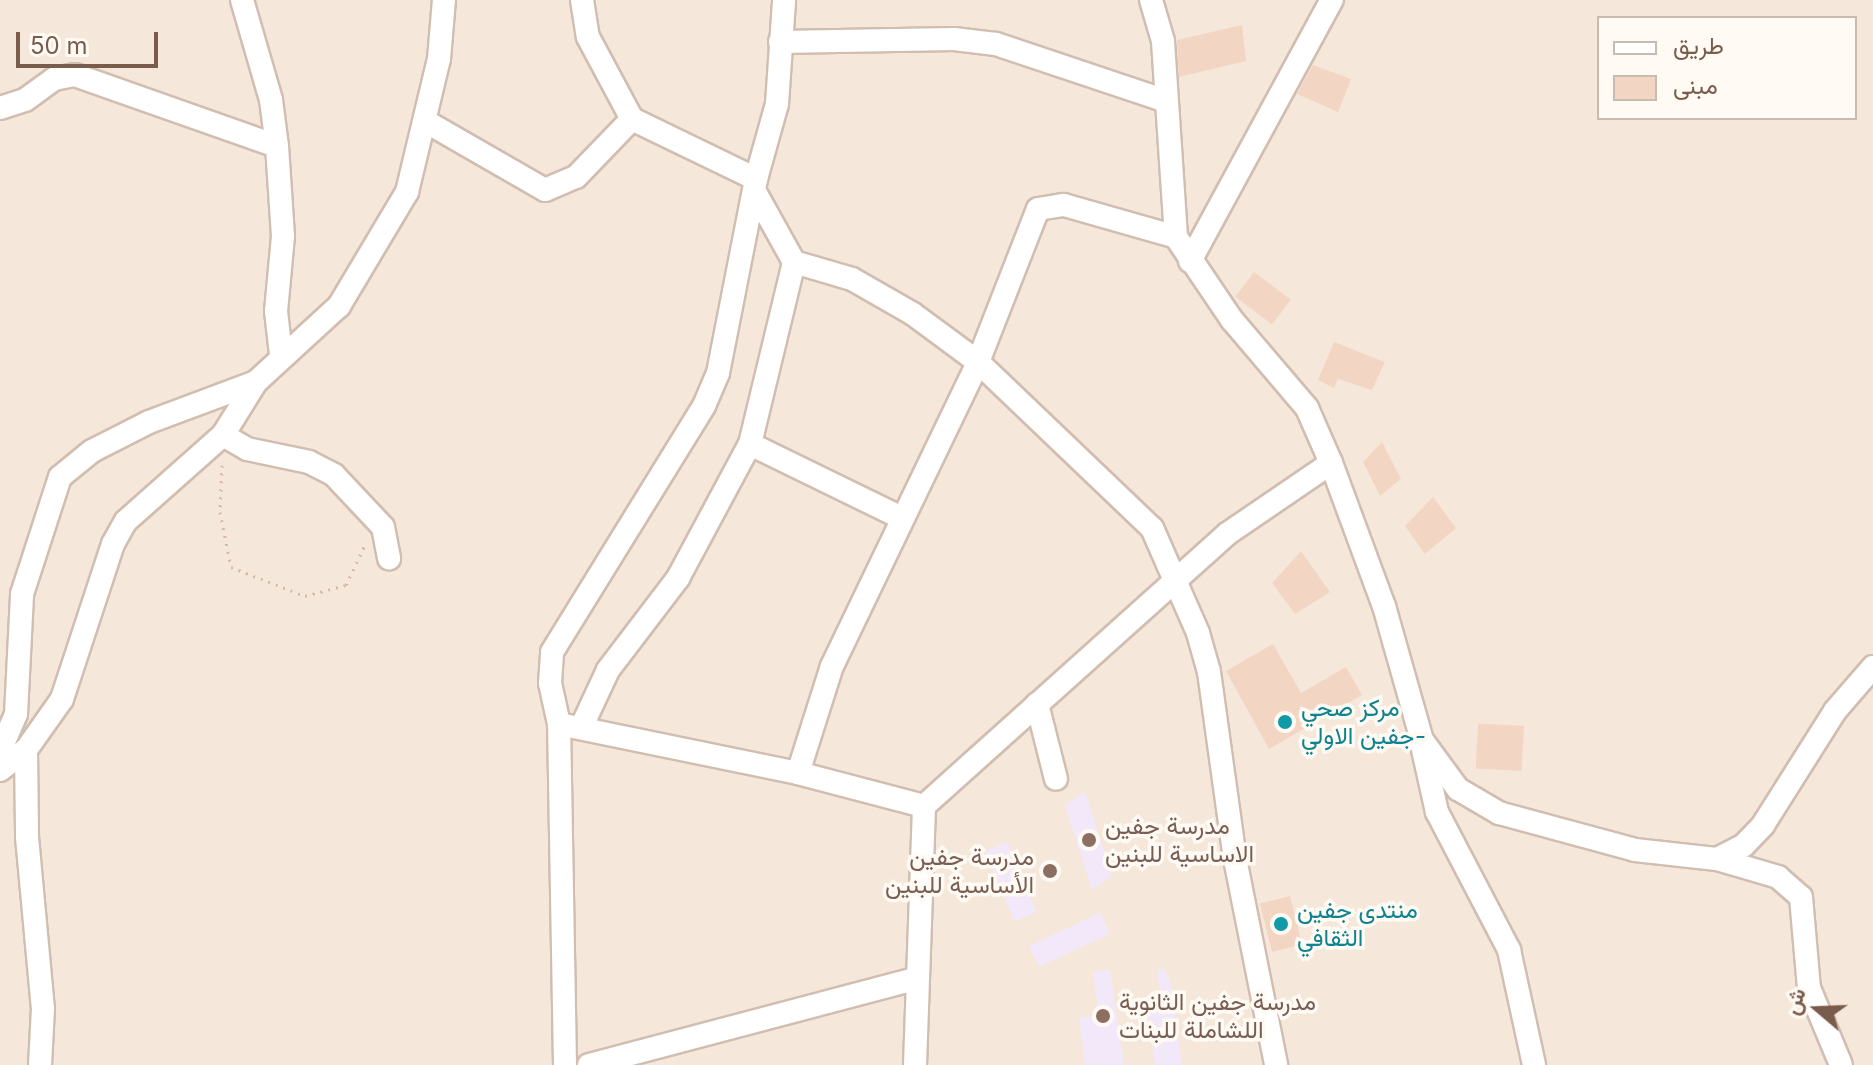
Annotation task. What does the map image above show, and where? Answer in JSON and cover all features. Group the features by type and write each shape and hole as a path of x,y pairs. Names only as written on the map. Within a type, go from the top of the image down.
{"street":[{"path":"242,0 271,100 277,146 283,236 276,311 281,355"},
{"path":"0,770 26,750 62,699 113,544 126,521 223,435 256,382 281,355 339,306 367,266 407,192 425,121 443,10 430,0"},
{"path":"570,726 678,578 750,444 794,262 756,186 632,119 588,37 582,0"},
{"path":"565,1065 570,726 550,683 552,652 711,392 723,356 756,186 777,104 784,0"},
{"path":"1151,0 1163,41 1163,100 1176,237 1190,261 1307,408 1331,463 1384,606 1422,740 1423,765 1437,812 1493,914 1513,963 1534,1065"},
{"path":"1190,261 1332,0"},
{"path":"780,42 954,39 996,44 1163,100"},
{"path":"0,108 25,100 54,79 75,75 277,146"},
{"path":"425,121 545,190 576,177 632,119"},
{"path":"798,773 832,666 978,362 1038,209 1064,205 1176,237"},
{"path":"794,262 879,293 978,362 1152,528 1173,582 1198,633 1209,672 1235,859 1276,1065"},
{"path":"0,751 16,714 25,582 60,477 92,451 149,422 256,382"},
{"path":"223,435 247,449 322,467 377,520 389,558"},
{"path":"750,444 902,518"},
{"path":"915,1065 915,979 924,806 1227,534 1331,463"},
{"path":"1717,859 1744,845 1763,825 1835,711 1873,667"},
{"path":"1037,704 1056,779"},
{"path":"570,726 798,773 924,806"},
{"path":"1422,740 1458,789 1499,813 1635,850 1717,859 1778,877 1801,897 1809,988 1841,1065"},
{"path":"26,750 27,837 43,1008 40,1065"},
{"path":"589,1065 915,979"}],"path":[{"path":"223,435 220,512 231,567 305,596 346,585 377,520"}],"shaded area":[{"path":"0,0 1873,0 1873,1065 0,1065"},
{"name":"مدرسة جفين الاساسية للبنين","path":"1085,792 1112,876 1092,890 1065,805"},
{"path":"1007,842 1037,912 1015,921 985,851"},
{"name":"مدرسة جفين الاساسية للبنين","path":"1100,913 1110,934 1039,967 1029,946"},
{"name":"مدرسة جفين الثانوية اللشاملة للبنات","path":"1164,968 1170,981 1182,1065 1155,1065 1146,997 1160,994 1157,971"},
{"name":"مدرسة جفين الثانوية اللشاملة للبنات","path":"1110,970 1124,1065 1085,1065 1079,1018 1099,1015 1093,972"}],"building":[{"path":"1242,25 1246,61 1179,77 1177,40"},
{"path":"1313,65 1351,79 1338,112 1297,94"},
{"path":"1254,272 1291,300 1272,324 1235,297"},
{"path":"1334,342 1385,362 1372,390 1338,379 1334,388 1318,380"},
{"path":"1382,442 1401,479 1380,496 1363,462"},
{"path":"1433,497 1456,528 1425,554 1405,526"},
{"path":"1301,551 1330,592 1295,614 1272,583"},
{"name":"مركز صحي جفين الاولي-","path":"1273,644 1301,693 1346,667 1362,695 1269,749 1226,671"},
{"path":"1478,724 1524,726 1522,771 1476,769"},
{"name":"منتدى جفين الثقافي","path":"1290,896 1302,945 1272,952 1260,903"}],"place":[{"name":"مركز صحي جفين الاولي-","path":"1285,722"},
{"name":"مدرسة جفين الاساسية للبنين","path":"1089,840"},
{"name":"مدرسة جفين الأساسية للبنين","path":"1050,871"},
{"name":"منتدى جفين الثقافي","path":"1281,924"},
{"name":"مدرسة جفين الثانوية اللشاملة للبنات","path":"1103,1016"}]}
